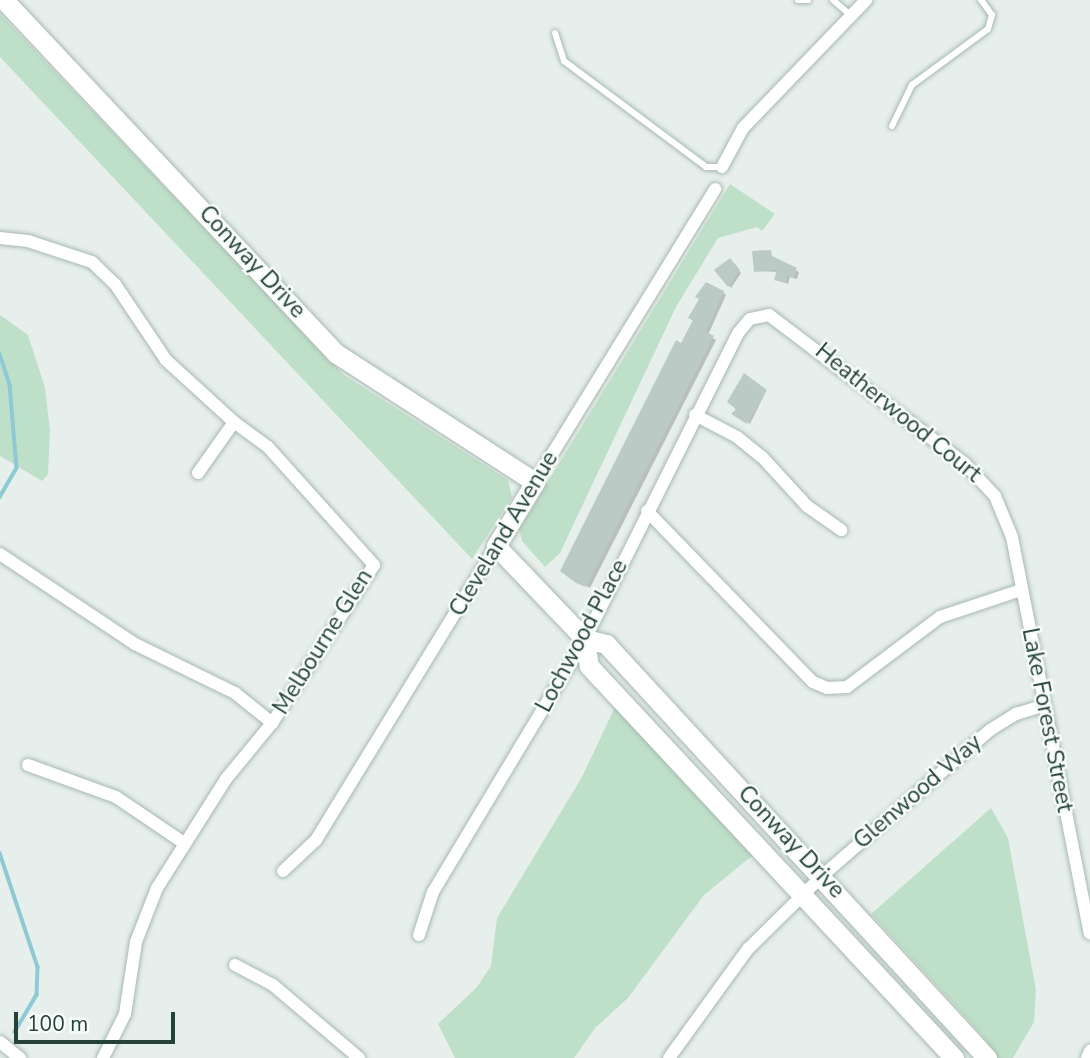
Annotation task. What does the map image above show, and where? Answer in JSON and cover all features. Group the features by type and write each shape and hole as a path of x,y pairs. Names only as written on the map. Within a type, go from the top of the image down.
{"street":[{"name":"Conway Drive","path":"4,0 337,354 535,482"},
{"path":"722,167 743,128 866,0"},
{"name":"Cleveland Avenue","path":"283,871 316,840 715,189"},
{"name":"Melbourne Glen","path":"0,239 27,241 92,262 115,284 166,360 234,422 268,447 374,565 272,723 226,779 184,843 143,920 125,1014 103,1058"},
{"name":"Heatherwood Court","path":"739,332 750,319 769,315 781,320 972,470 995,496 1012,537 1021,590"},
{"name":"Lochwood Place","path":"419,935 433,892 585,639 695,415 739,332"},
{"path":"695,415 746,444 807,506 841,530"},
{"path":"198,473 234,422"},
{"path":"647,511 813,682 827,688 847,687 940,617 1021,590"},
{"name":"Conway Drive","path":"496,546 585,639 606,644 987,1058"},
{"path":"0,554 135,644 235,694 272,723"},
{"name":"Lake Forest Street","path":"1021,590 1090,933"},
{"name":"Conway Drive","path":"585,639 590,666 954,1058"},
{"name":"Glenwood Way","path":"669,1058 748,949 803,893 990,730 1016,714 1045,705"},
{"path":"28,765 106,792 184,843"},
{"path":"235,965 274,985 359,1058"},
{"path":"0,1042 20,1058"},
{"path":"1087,1058 1090,1051"}],"lane":[{"path":"798,0 808,0"},
{"path":"833,0 850,15"},
{"path":"892,127 912,85 988,29 992,15 981,0"},
{"path":"555,33 564,61 706,167 722,167"}],"green space":[{"path":"0,14 344,375 508,480 512,497 472,559 0,57"},
{"path":"730,184 775,214 762,231 757,227 718,238 676,307 560,553 545,567 522,541 519,529"},
{"path":"0,315 28,335 45,388 50,431 48,474 42,481 0,456"},
{"path":"615,707 753,855 704,895 628,998 595,1028 574,1058 455,1058 438,1024 477,987 491,966 497,918 582,777"},
{"path":"991,808 1008,838 1036,990 1034,1022 1013,1058 998,1058 982,1035 871,914"}],"building":[{"path":"771,250 772,256 797,268 794,277 788,276 785,283 774,280 777,270 754,272 752,251"},
{"path":"730,258 740,270 728,287 714,270"},
{"path":"706,282 724,291 706,332 714,336 586,587 576,583 560,571 676,340 681,343 693,320 688,318 699,299 695,297"},
{"path":"744,373 767,390 747,424 731,414 736,409 727,402"}],"waterway":[{"path":"0,354 10,385 17,468 0,497"},
{"path":"0,853 38,967 37,995 15,1032"}]}
